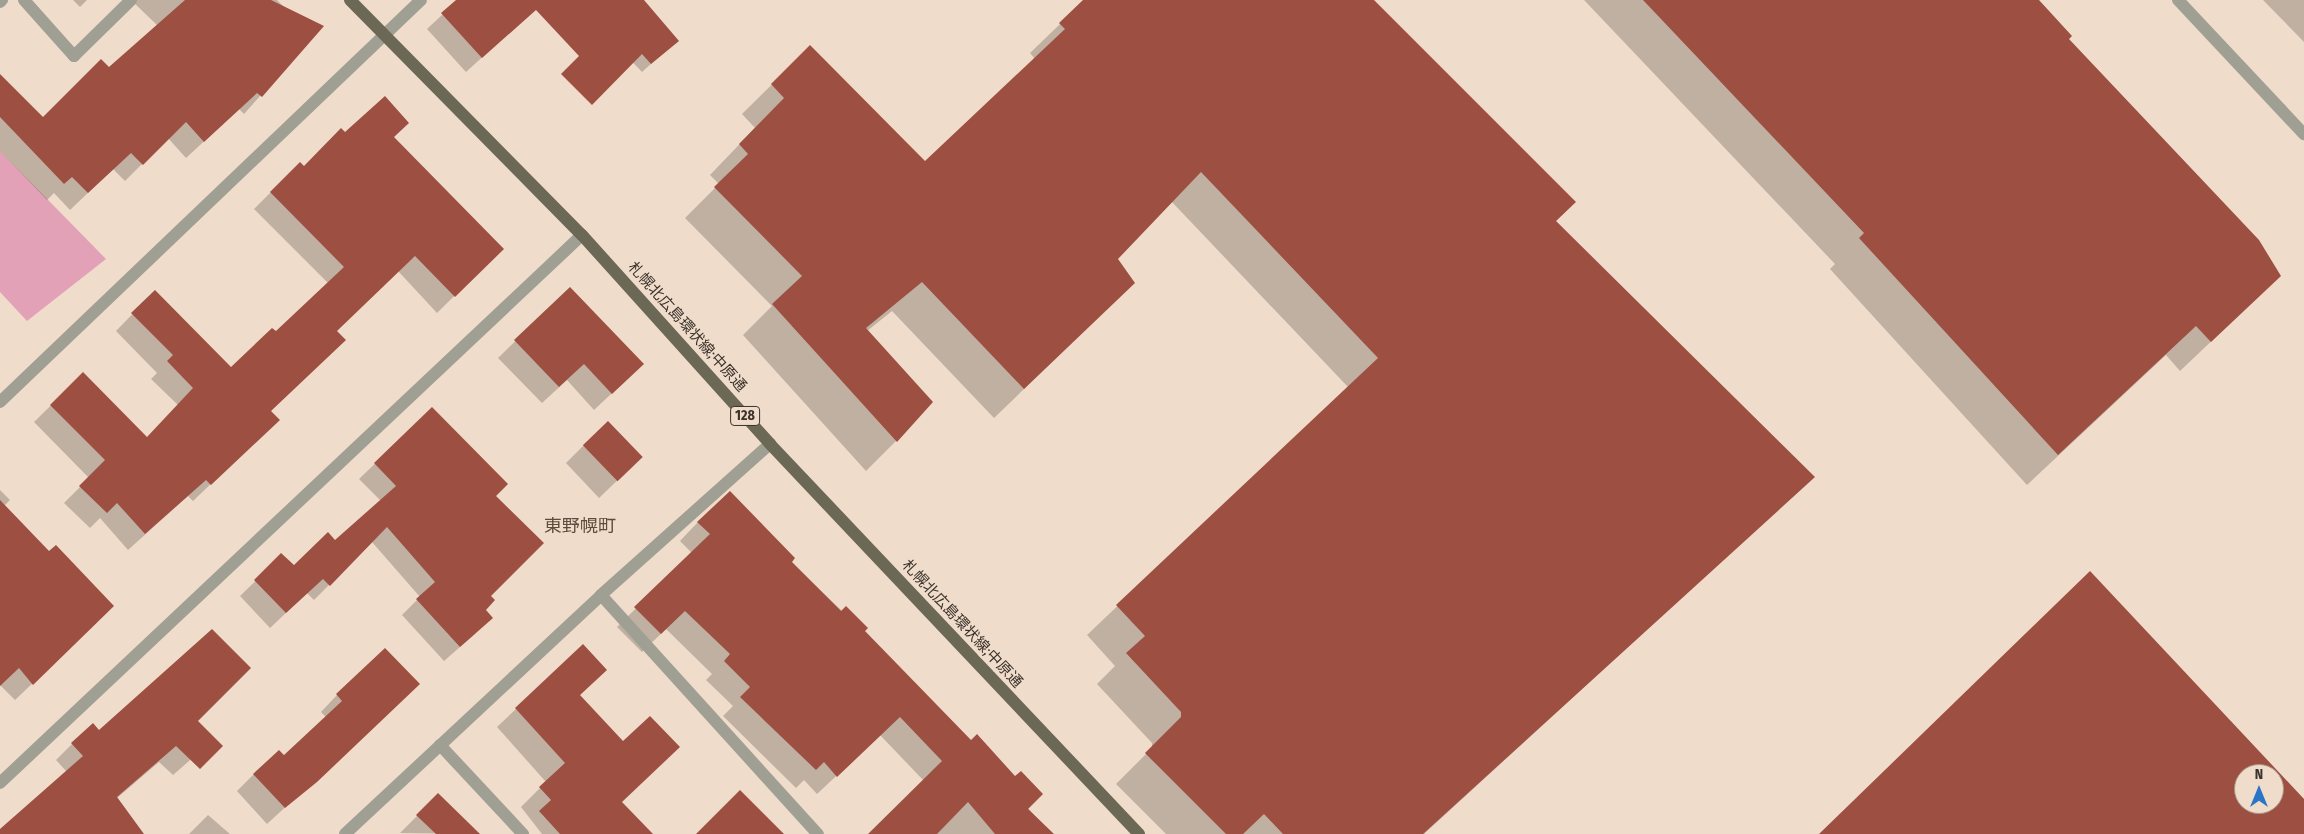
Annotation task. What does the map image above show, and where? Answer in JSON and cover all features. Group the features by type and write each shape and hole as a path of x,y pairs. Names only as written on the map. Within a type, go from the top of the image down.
{"main road":[{"name":"札幌北広島環状線;中原通","path":"350,0 582,235 770,444 1139,834"}],"street":[{"path":"24,0 74,56 132,0"},
{"path":"0,402 421,0"},
{"path":"2178,0 2304,134"},
{"path":"0,783 582,235"},
{"path":"344,834 600,594 770,444"},
{"path":"600,594 818,834"},
{"path":"440,745 523,834"}],"shaded area":[{"path":"0,151 106,259 27,321 0,292"}],"building":[{"path":"185,0 271,0 324,26 262,97 257,93 204,142 186,122 143,165 131,153 88,193 72,177 64,184 0,117 0,74 43,117 101,59 109,67"},
{"path":"456,0 644,0 679,41 651,64 642,54 592,105 561,74 579,56 536,10 482,58 441,13"},
{"path":"1083,0 1374,0 1576,202 1556,221 1815,477 1423,834 1283,834 1264,814 1243,834 1226,834 1145,753 1181,717 1181,712 1126,653 1145,636 1116,605 1378,358 1201,172 1118,259 1135,283 1024,389 922,282 866,328 933,402 897,442 772,304 802,276 714,187 748,154 739,144 784,98 771,84 810,45 925,161 1065,29 1059,23"},
{"path":"1643,0 2039,0 2072,36 2069,39 2259,240 2281,276 2211,342 2196,326 2058,455 1859,238 1864,233"},
{"path":"385,96 409,123 394,137 504,249 455,297 415,256 337,331 346,340 271,411 280,420 211,485 206,480 145,534 117,503 107,513 79,486 105,460 50,405 83,372 147,437 193,388 167,361 173,355 131,313 155,290 231,367 272,328 276,331 344,267 270,192 300,162 304,166 341,128 345,132"},
{"path":"570,287 644,364 612,394 584,364 559,387 514,340"},
{"path":"432,407 508,484 496,496 544,543 491,596 495,600 486,610 493,618 460,647 416,599 435,582 387,527 330,586 323,579 286,613 254,580 281,553 294,565 328,532 335,540 396,486 374,463"},
{"path":"608,421 643,457 618,481 583,445"},
{"path":"730,491 795,558 792,562 841,611 846,606 868,628 865,631 971,740 977,734 1015,776 1021,771 1043,794 1028,809 1054,834 995,834 968,802 937,834 868,834 942,761 900,717 837,777 824,762 816,770 740,697 750,687 724,661 730,654 685,611 661,634 634,607 710,534 697,522"},
{"path":"0,500 49,551 56,545 114,606 33,685 19,668 0,686"},
{"path":"2090,571 2271,764 2234,764 2234,814 2284,814 2284,778 2304,799 2304,834 1819,834"},
{"path":"212,629 251,668 198,721 223,746 200,769 176,746 117,797 144,834 0,834 0,829 83,756 71,743 93,723 99,730"},
{"path":"583,644 607,670 580,695 623,741 650,716 680,747 622,802 653,834 560,834 539,811 551,800 539,787 565,763 515,708"},
{"path":"385,648 420,684 317,782 285,808 253,774 279,750 284,755 342,701 336,694"},
{"path":"740,790 784,834 696,834"},
{"path":"438,793 480,834 436,834 416,815"}],"district":[{"name":"東野幌町","path":"580,526"}]}
